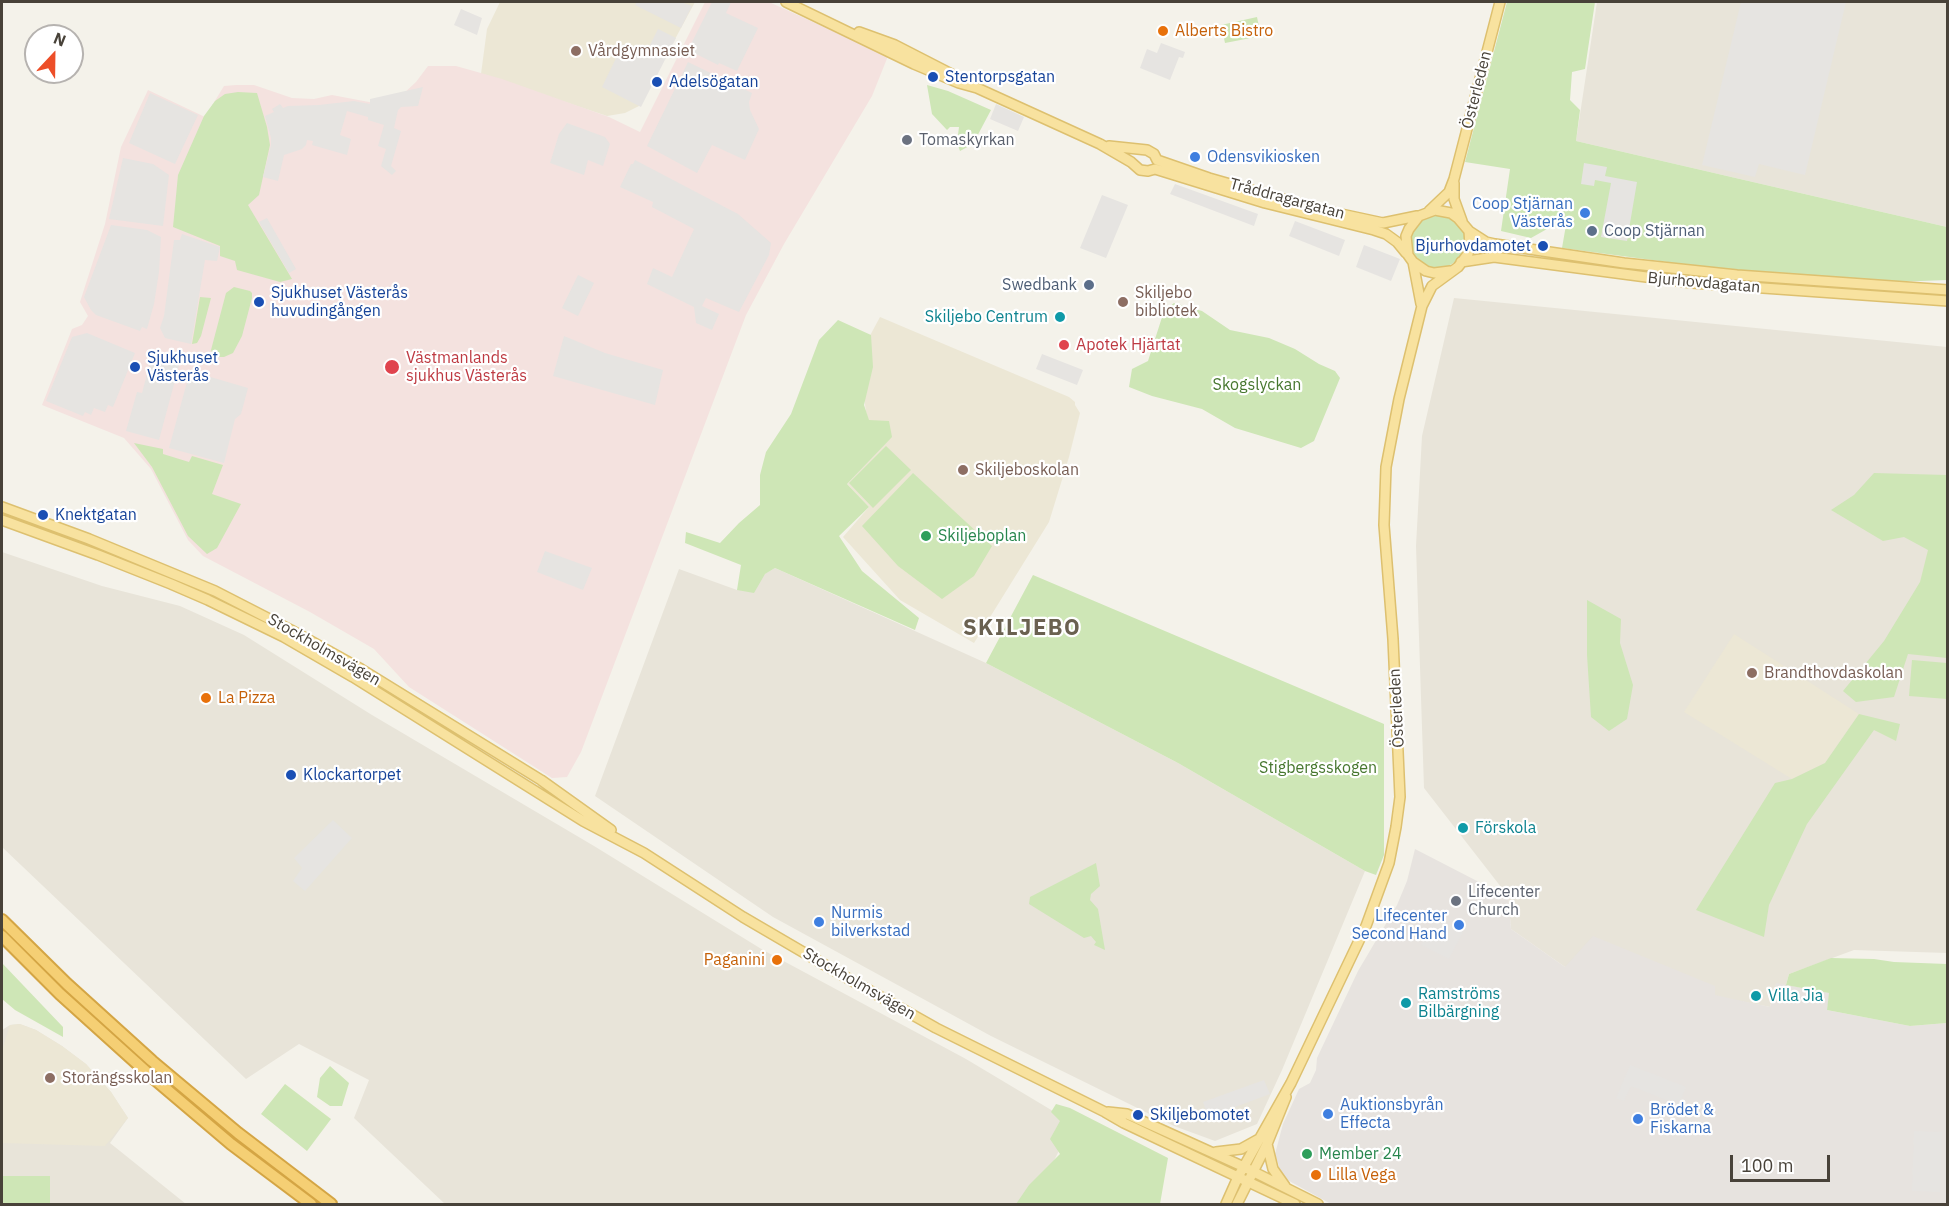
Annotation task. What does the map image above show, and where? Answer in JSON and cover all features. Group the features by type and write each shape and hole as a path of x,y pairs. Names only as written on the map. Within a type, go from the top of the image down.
{"highway":[{"path":"2,920 152,1062 238,1133 331,1204"},
{"path":"2,936 60,994 144,1070 231,1144 310,1204"}],"main road":[{"name":"Tråddragargatan","path":"786,2 831,22 895,45 977,88 1100,144 1131,162 1140,170 1148,171 1156,164"},
{"name":"Österleden","path":"1423,214 1449,192 1454,179 1500,2"},
{"name":"Tråddragargatan","path":"1100,144 1151,152 1156,164 1265,203 1386,234 1397,242 1410,258"},
{"path":"1131,162 1131,153 1138,149"},
{"name":"Tråddragargatan","path":"1156,164 1261,194 1370,221 1392,222 1423,214"},
{"name":"Österleden","path":"1454,179 1454,199 1466,227"},
{"path":"1443,210 1458,218 1466,227 1470,246 1468,255 1450,272 1426,271 1410,258 1406,236 1408,228 1423,214 1443,210"},
{"name":"Bjurhovdagatan","path":"1466,227 1486,242 1624,263 1704,272 1947,290"},
{"name":"Bjurhovdagatan","path":"1461,262 1494,257 1692,283 1947,302"},
{"name":"Österleden","path":"1410,258 1420,289 1422,306"},
{"path":"1623,275 1624,263"},
{"name":"Österleden","path":"1237,1204 1254,1172 1263,1141 1281,1097 1286,1092 1366,926 1389,863 1396,827 1400,786 1393,639 1384,525 1386,467 1399,399 1422,306 1432,286 1450,272"},
{"name":"Stockholmsvägen","path":"2,507 89,539 215,591 302,635 541,780 574,802 621,840 849,979 936,1028 1124,1123 1295,1204"},
{"name":"Stockholmsvägen","path":"2,520 171,584 284,637 353,677 583,821 621,840"},
{"name":"Stockholmsvägen","path":"1105,1112 1127,1114 1244,1167 1318,1204"},
{"name":"Österleden","path":"1226,1204 1244,1167 1263,1141"},
{"path":"1211,1152 1228,1152 1263,1141 1273,1169 1286,1187"}],"shaded area":[{"name":"Vårdgymnasiet","path":"500,2 695,2 639,106 625,113 607,116 481,74 487,29"},
{"path":"637,2 681,2 692,6 681,28 635,5"},
{"name":"Västmanlands sjukhus Västerås","path":"705,2 769,2 888,56 872,96 784,244 746,315 581,752 567,777 552,778 409,687 374,649 310,612 203,556 188,540 151,469 124,438 42,405 72,329 82,325 88,316 80,302 105,224 121,147 148,90 205,117 224,86 236,85 254,85 292,98 314,99 332,95 390,106 416,82 428,66 456,66 502,79 609,117 640,132"},
{"path":"712,2 731,2 726,13 758,28 737,71 719,63 718,65 688,50"},
{"path":"1597,2 1947,2 1947,227 1576,141"},
{"path":"1741,2 1846,2 1805,175 1759,164 1755,177 1702,165"},
{"path":"461,9 482,18 477,35 454,25"},
{"path":"658,29 676,38 641,107 602,87 623,44 645,55"},
{"path":"1161,43 1185,52 1183,58 1179,57 1170,80 1140,68 1147,49 1157,53"},
{"path":"688,62 752,93 749,102 750,110 759,129 745,160 712,145 697,173 647,146"},
{"path":"423,87 418,106 401,107 398,110 394,128 401,131 391,166 396,171 392,175 381,166 386,149 378,146 384,125 368,120 368,117 347,111 340,135 351,139 347,155 312,145 313,141 307,140 302,149 284,155 278,181 263,177 271,145 265,116 274,112 272,109 280,104 283,108 354,101 370,104 370,99"},
{"path":"150,93 198,115 175,164 129,143"},
{"path":"996,104 1024,117 1018,131 990,119"},
{"path":"567,123 605,137 610,144 603,166 588,160 584,175 550,163 559,134"},
{"path":"123,158 153,164 169,175 163,226 109,219"},
{"path":"635,160 738,214 771,243 769,255 739,312 706,298 702,306 719,314 712,330 696,323 694,307 647,284 653,268 672,277 694,229 652,207 653,202 620,187"},
{"path":"1584,163 1607,167 1605,176 1637,182 1627,241 1601,237 1611,183 1595,180 1594,186 1581,184"},
{"path":"1175,184 1258,214 1254,226 1170,194"},
{"path":"1102,195 1128,205 1106,258 1080,248"},
{"path":"267,218 296,269 289,273 259,222"},
{"path":"1295,221 1345,240 1339,256 1289,236"},
{"path":"111,225 147,230 161,237 159,272 147,329 142,327 140,331 96,315 84,297"},
{"path":"182,234 220,247 217,261 205,260 191,344 165,338 160,328 164,316 174,240 180,240"},
{"path":"1364,245 1400,259 1391,281 1356,267"},
{"path":"578,275 594,283 578,316 562,308"},
{"path":"1454,298 1947,347 1947,953 1854,950 1789,974 1786,985 1776,984 1770,1007 1565,967 1511,929 1508,896 1424,788 1416,546 1422,436"},
{"name":"Skiljeboskolan","path":"880,317 1069,397 1075,402 1080,413 1049,522 974,643 900,600 843,537 869,507 847,484 887,441 867,420 859,356"},
{"path":"87,333 135,353 113,407 108,405 105,412 94,408 91,415 85,412 83,416 46,401 72,337"},
{"path":"564,336 605,353 663,370 655,405 553,376"},
{"path":"1042,354 1083,370 1077,385 1036,369"},
{"path":"152,355 180,362 159,440 126,431 137,392 142,393"},
{"path":"190,371 248,388 241,414 235,419 224,463 169,448"},
{"path":"545,551 592,568 583,590 537,572"},
{"path":"2,552 102,586 180,606 244,635 372,715 594,846 763,950 966,1059 1073,1123 1032,1204 445,1204 354,1118 369,1080 299,1044 246,1079 2,847"},
{"path":"775,568 986,663 1178,763 1365,871 1257,1124 1215,1141 1174,1126 991,1036 773,917 595,796 679,569 737,590"},
{"name":"Brandthovdaskolan","path":"1734,634 1859,714 1825,763 1792,779 1684,712"},
{"path":"333,820 352,838 305,891 293,881 302,868 294,858"},
{"path":"1415,849 1508,897 1511,929 1565,967 1593,936 1715,986 1715,995 1770,1007 1776,983 1830,993 1827,1010 1910,1026 1947,1023 1947,1204 1331,1204 1282,1177 1276,1169 1279,1166 1275,1154 1283,1124 1299,1089 1310,1083 1316,1070 1317,1058 1358,971 1397,905 1407,881"},
{"path":"1435,917 1463,932 1449,959 1421,945"},
{"path":"20,1024 36,1030 86,1064 111,1092 128,1118 110,1143 186,1204 50,1204 49,1176 2,1176 2,1030 10,1025"},
{"name":"Storängsskolan","path":"20,1024 36,1030 62,1046 86,1064 111,1092 128,1118 105,1146 2,1143 2,1051 10,1025"},
{"path":"1630,1065 1686,1087 1679,1105 1631,1086 1624,1101 1616,1098"},
{"path":"1264,1080 1270,1094 1208,1117 1203,1102"},
{"path":"1914,1131 1942,1132 1940,1192 1912,1191"}],"green space":[{"path":"1507,2 1595,2 1585,69 1572,72 1570,100 1580,110 1576,141 1947,227 1947,280 1894,282 1712,268 1562,248 1566,225 1547,229 1531,238 1501,231 1510,169 1465,162"},
{"path":"1257,17 1261,36 1225,43 1221,25"},
{"path":"927,85 948,91 991,110 973,144 960,151 957,143 959,127 950,127 947,130 932,114"},
{"path":"257,93 270,145 259,195 248,205 292,279 280,282 237,270 235,261 220,256 220,246 173,227 178,175 204,116 215,101 225,94"},
{"path":"1433,214 1443,214 1453,218 1461,226 1465,241 1461,256 1453,264 1443,268 1433,268 1423,264 1415,256 1411,246 1411,236 1415,226 1423,218"},
{"path":"234,287 252,293 242,336 233,353 224,357 214,356 211,350 226,293"},
{"path":"200,297 211,298 201,336 197,343 192,344"},
{"name":"Skogslyckan","path":"1174,303 1202,311 1230,330 1269,338 1335,371 1340,378 1314,441 1301,448 1235,428 1202,409 1152,396 1129,387 1132,369 1148,361 1164,311"},
{"path":"838,320 871,335 873,367 864,405 869,420 889,421 892,437 847,484 869,507 839,536 862,571 919,618 915,630 775,568 765,574 754,593 737,590 741,565 685,543 686,532 720,543 760,505 760,475 766,452 791,414 819,340"},
{"path":"134,443 163,449 163,454 189,462 192,456 223,465 212,494 241,504 217,548 207,554 188,536 152,467"},
{"path":"886,446 911,470 873,508 849,483"},
{"name":"Skiljeboplan","path":"913,473 992,546 974,576 942,599 898,566 862,526"},
{"path":"1874,473 1947,475 1947,658 1908,654 1894,697 1856,702 1843,691 1884,641 1920,582 1928,550 1904,537 1883,541 1831,510 1854,495"},
{"name":"Stigbergsskogen","path":"1033,575 1384,724 1384,855 1376,875 1365,871 1178,763 986,663"},
{"path":"1587,600 1621,619 1620,643 1633,685 1627,719 1609,731 1591,717 1587,655"},
{"path":"1912,660 1947,663 1947,699 1909,696"},
{"path":"1859,714 1900,724 1896,741 1874,730 1807,824 1769,905 1764,937 1696,910 1775,783 1792,779 1825,763"},
{"path":"1096,863 1100,886 1091,894 1090,900 1098,909 1105,950 1094,945 1096,942 1091,936 1084,938 1029,904 1030,897"},
{"path":"1831,958 1947,964 1947,1023 1910,1026 1827,1010 1829,993 1786,985 1789,974"},
{"path":"2,963 63,1027 63,1037 15,1010 2,999"},
{"path":"330,1066 349,1083 342,1106 330,1106 317,1097 320,1078"},
{"path":"285,1084 331,1119 307,1151 261,1114"},
{"path":"1056,1104 1070,1108 1168,1158 1160,1204 1016,1204 1029,1185 1060,1154 1050,1139 1060,1121 1051,1112"},
{"path":"2,1176 50,1176 50,1204 2,1204"}],"place":[{"name":"Alberts Bistro","path":"1163,31"},
{"name":"Vårdgymnasiet","path":"576,51"},
{"name":"Stentorpsgatan","path":"933,77"},
{"name":"Adelsögatan","path":"657,82"},
{"name":"Tomaskyrkan","path":"907,140"},
{"name":"Odensvikiosken","path":"1195,157"},
{"name":"Coop Stjärnan Västerås","path":"1585,213"},
{"name":"Coop Stjärnan","path":"1592,231"},
{"name":"Bjurhovdamotet","path":"1543,246"},
{"name":"Swedbank","path":"1089,285"},
{"name":"Sjukhuset Västerås huvudingången","path":"259,302"},
{"name":"Skiljebo bibliotek","path":"1123,302"},
{"name":"Skiljebo Centrum","path":"1060,317"},
{"name":"Apotek Hjärtat","path":"1064,345"},
{"name":"Sjukhuset Västerås","path":"135,367"},
{"name":"Västmanlands sjukhus Västerås","path":"392,367"},
{"name":"Skiljeboskolan","path":"963,470"},
{"name":"Knektgatan","path":"43,515"},
{"name":"Skiljeboplan","path":"926,536"},
{"name":"Brandthovdaskolan","path":"1752,673"},
{"name":"La Pizza","path":"206,698"},
{"name":"Klockartorpet","path":"291,775"},
{"name":"Förskola","path":"1463,828"},
{"name":"Lifecenter Church","path":"1456,901"},
{"name":"Nurmis bilverkstad","path":"819,922"},
{"name":"Lifecenter Second Hand","path":"1459,925"},
{"name":"Paganini","path":"777,960"},
{"name":"Villa Jia","path":"1756,996"},
{"name":"Ramströms Bilbärgning","path":"1406,1003"},
{"name":"Storängsskolan","path":"50,1078"},
{"name":"Auktionsbyrån Effecta","path":"1328,1114"},
{"name":"Skiljebomotet","path":"1138,1115"},
{"name":"Brödet & Fiskarna","path":"1638,1119"},
{"name":"Member 24","path":"1307,1154"},
{"name":"Lilla Vega","path":"1316,1175"}],"district":[{"name":"SKILJEBO","path":"1022,629"}]}
